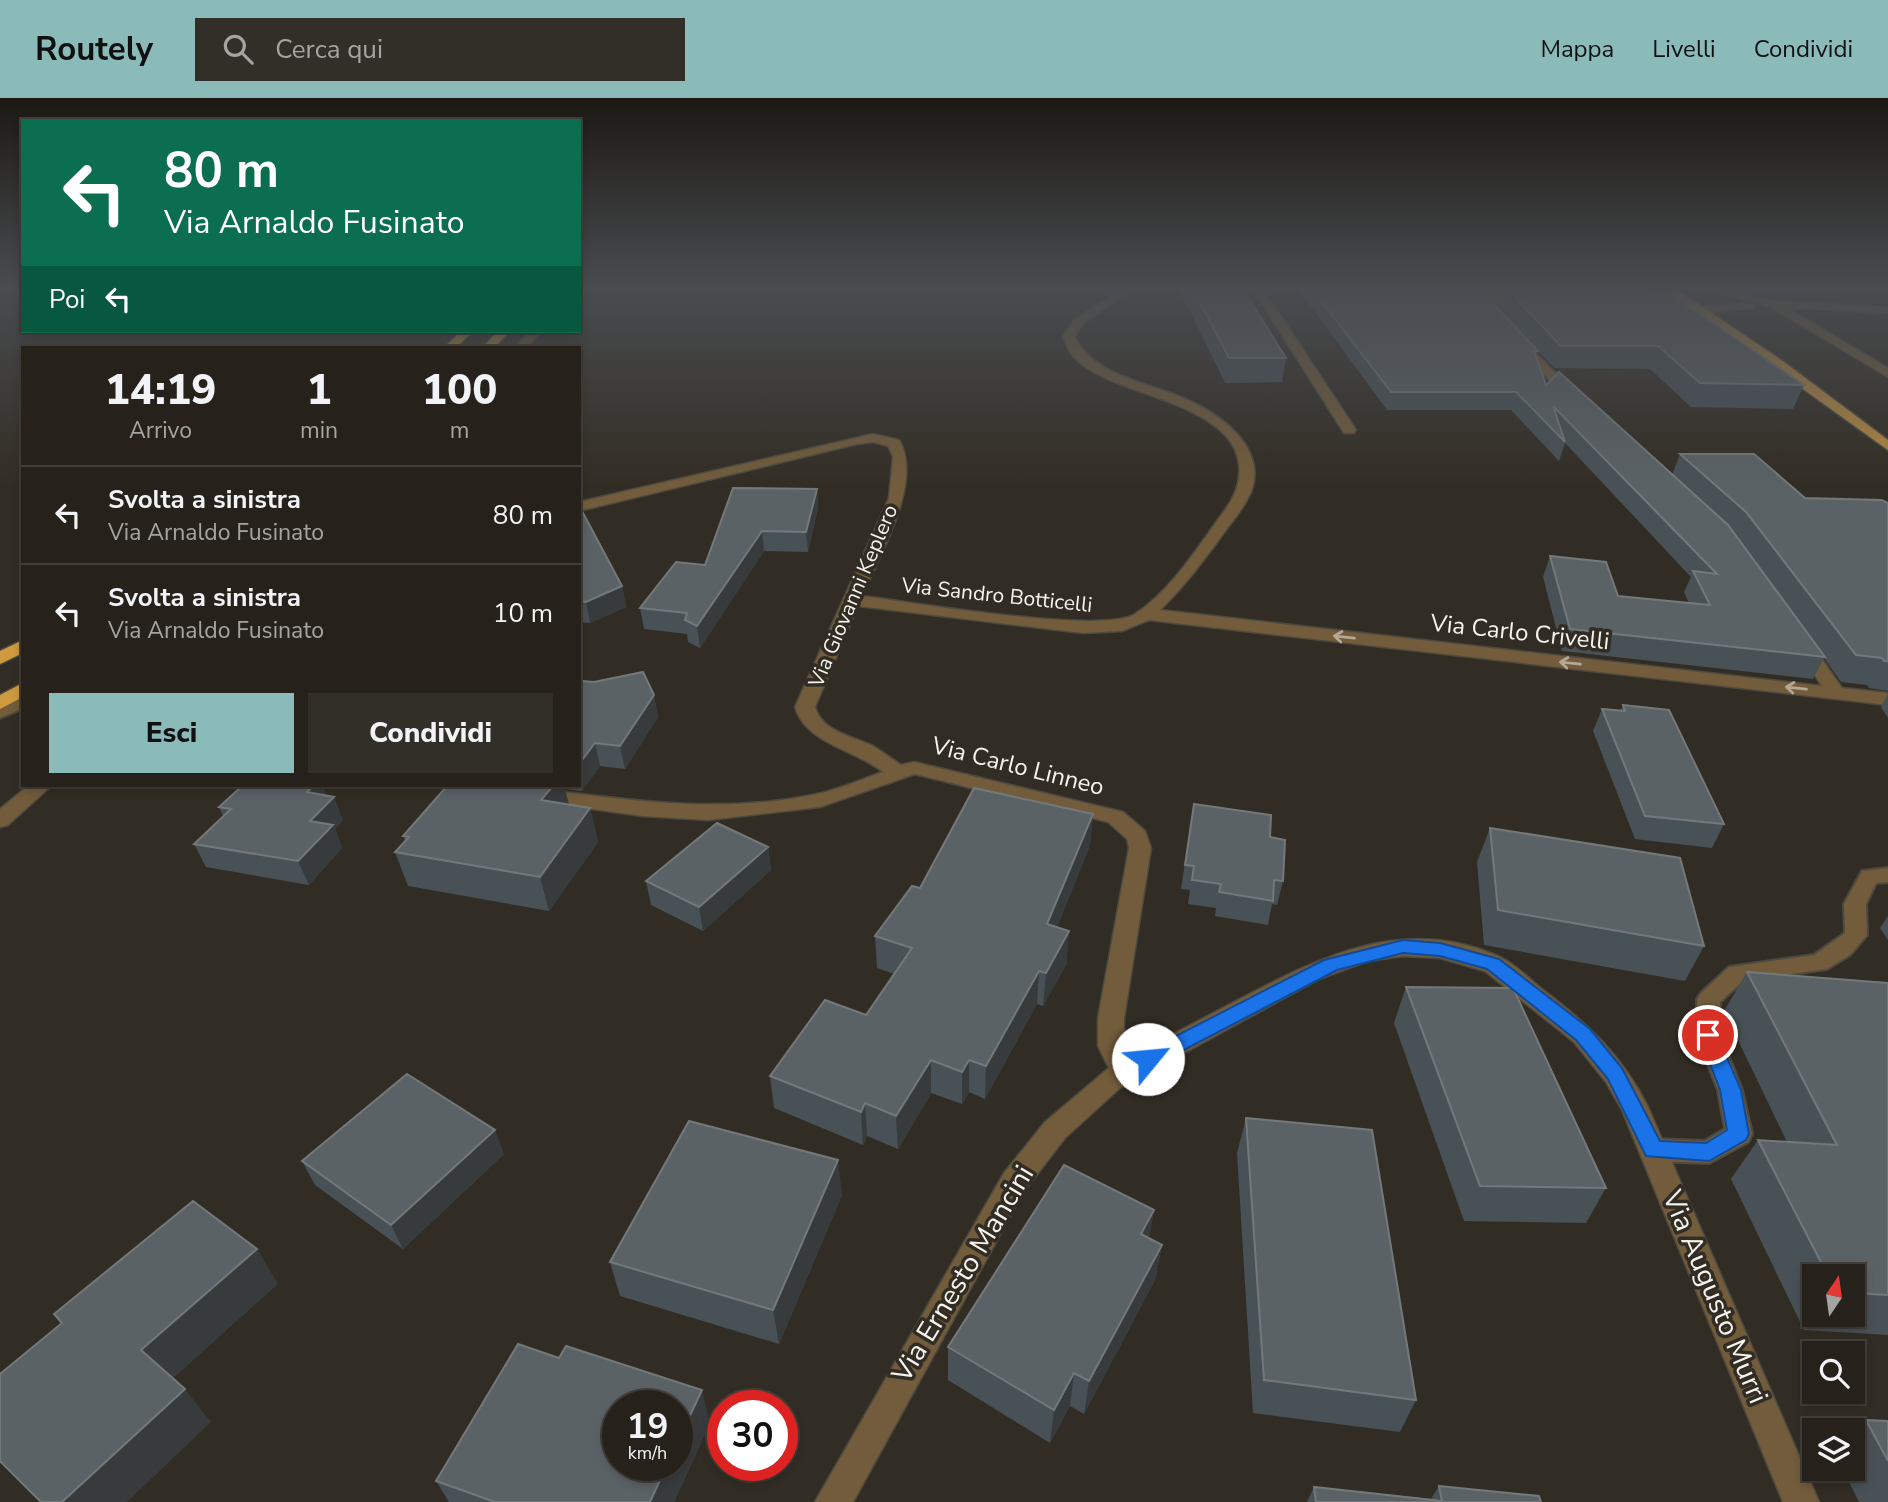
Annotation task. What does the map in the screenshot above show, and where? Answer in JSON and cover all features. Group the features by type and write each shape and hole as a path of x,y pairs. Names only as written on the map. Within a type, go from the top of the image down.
{"highway":[{"path":"0,659 21,646"},
{"path":"0,703 21,690"}],"main road":[{"path":"1765,355 1888,446"}],"street":[{"path":"1082,355 1110,374 1213,416 1238,442 1248,469 1246,488 1240,501 1146,614"},
{"path":"1300,355 1349,430"},
{"path":"1532,355 1584,408"},
{"path":"1857,355 1888,373"},
{"name":"Via Giovanni Keplero","path":"581,507 848,442 886,439 898,447 899,488 810,697 806,713 817,727 866,751 897,772"},
{"name":"Via Sandro Botticelli","path":"852,600 1083,628 1126,625 1146,614"},
{"name":"Via Carlo Crivelli","path":"1146,614 1888,699"},
{"path":"1798,638 1836,693"},
{"name":"Via Carlo Linneo","path":"517,792 643,810 708,813 820,800 914,768 1100,812 1128,825 1137,836 1139,864 1111,1031 1111,1046 1124,1072"},
{"path":"0,820 40,787"},
{"name":"Via Augusto Murri","path":"1124,1072 1330,965 1383,949 1440,949 1493,964 1583,1035 1615,1074 1653,1150 1801,1502"},
{"name":"Via Ernesto Mancini","path":"833,1502 1014,1182 1038,1149 1074,1111 1124,1072"}],"lane":[{"path":"0,713 21,702"},
{"path":"1653,1150 1709,1152 1739,1134 1730,1090 1708,1035 1709,999 1737,973 1819,963 1842,949 1856,935 1854,904 1870,876 1888,875"}],"building":[{"path":"1227,355 1284,355 1286,358 1229,358"},
{"path":"1362,355 1535,355 1546,385 1559,372 1728,525 1825,657 1570,629 1550,556 1606,562 1618,596 1710,605 1693,571 1717,574 1553,406 1565,442 1516,392 1391,392"},
{"path":"1668,355 1759,355 1804,385 1700,383"},
{"path":"1680,454 1754,454 1805,498 1882,500 1888,503 1888,661 1856,655 1746,512"},
{"path":"733,488 817,489 806,532 762,531 697,626 685,620 687,613 640,608 676,562 705,565"},
{"path":"581,511 622,586 586,602 581,601"},
{"path":"643,672 654,695 620,746 595,743 581,761 581,684 583,681 594,682"},
{"path":"1623,705 1669,710 1724,824 1645,816 1602,709 1625,711"},
{"path":"241,787 312,787 307,792 334,797 310,821 333,825 298,861 194,844 231,809 219,807"},
{"path":"446,787 552,787 541,800 590,808 540,877 395,852 409,837 403,836"},
{"path":"974,788 1093,814 1047,924 1069,931 1046,973 1039,971 986,1066 969,1060 962,1072 931,1060 896,1116 865,1103 861,1112 770,1076 825,1000 866,1015 912,948 875,936 912,886 920,888"},
{"path":"1194,804 1271,815 1270,837 1285,840 1283,881 1274,880 1273,901 1219,892 1221,884 1192,880 1194,866 1185,865"},
{"path":"717,823 768,847 699,907 646,881"},
{"path":"1490,828 1680,858 1704,946 1498,910"},
{"path":"1747,972 1888,983 1888,1295 1866,1294 1866,1264 1822,1264 1758,1140 1837,1145"},
{"path":"1406,987 1513,988 1606,1188 1480,1186"},
{"path":"407,1074 495,1130 391,1225 302,1161"},
{"path":"1246,1118 1372,1130 1416,1400 1264,1380"},
{"path":"689,1121 838,1160 773,1310 610,1262"},
{"path":"1064,1165 1154,1210 1141,1234 1162,1245 1089,1381 1074,1373 1054,1410 948,1347"},
{"path":"193,1201 257,1249 141,1350 185,1389 62,1502 41,1502 0,1461 0,1374 62,1323 54,1314"},
{"path":"518,1344 559,1358 566,1346 702,1390 693,1409 693,1390 602,1390 602,1481 660,1481 650,1502 495,1502 436,1481"},
{"path":"1866,1420 1888,1421 1888,1461"},
{"path":"1439,1486 1539,1496 1541,1502 1316,1502 1314,1487 1442,1501"}],"route":[{"path":"1148,1059 1310,973 1348,958 1403,947 1440,949 1476,957 1493,964 1563,1016 1599,1052 1615,1074 1634,1107 1653,1150 1709,1152 1739,1134 1730,1090 1708,1035"}]}
